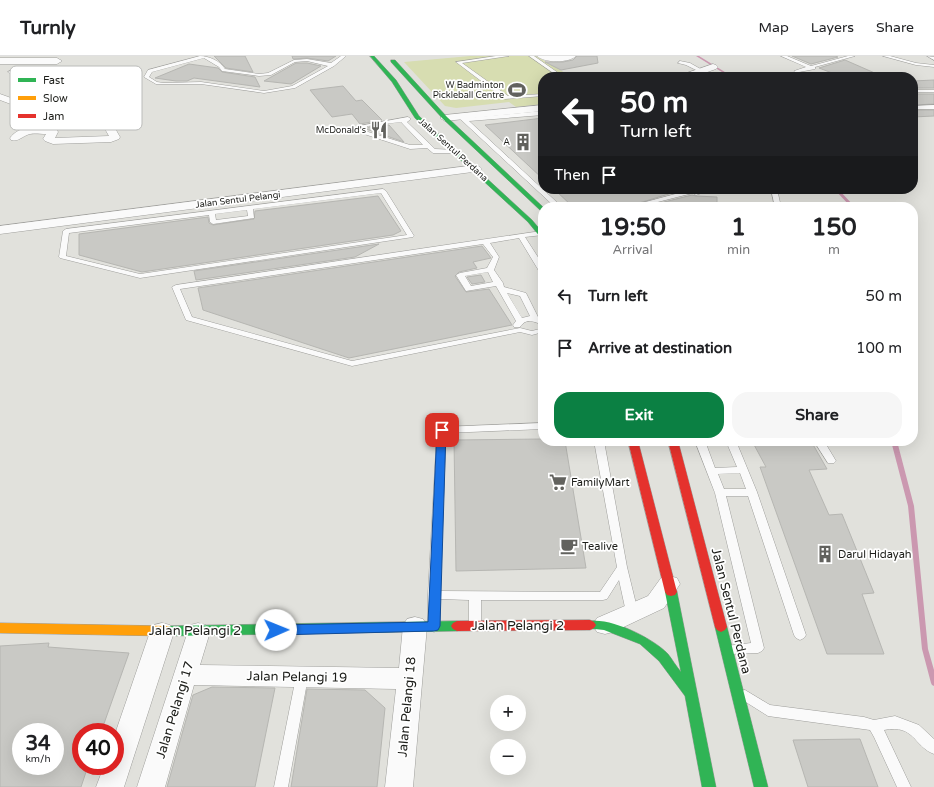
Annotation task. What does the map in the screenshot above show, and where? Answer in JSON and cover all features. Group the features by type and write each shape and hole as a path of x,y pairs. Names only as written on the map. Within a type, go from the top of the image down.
{"main road":[{"name":"Jalan Sentul Perdana","path":"372,56 394,81 417,117 451,149 476,169 538,231"},
{"name":"Jalan Sentul Perdana","path":"389,56 442,118 538,205"},
{"path":"394,81 425,115 442,118"},
{"path":"442,118 434,125 446,139 451,149"},
{"path":"634,446 669,584 709,787"},
{"name":"Jalan Sentul Perdana","path":"674,446 699,538 761,787"},
{"name":"Jalan Pelangi 2","path":"0,628 198,632 424,626 605,626 644,641 664,657 691,697"}],"street":[{"path":"541,56 556,59 563,59 572,56"},
{"path":"0,61 10,69"},
{"path":"28,66 57,61"},
{"path":"704,72 713,67"},
{"path":"0,97 10,101"},
{"path":"442,118 462,118 538,109"},
{"path":"15,138 23,132 29,130 51,131 53,132 49,139 53,141 114,138 110,130"},
{"name":"Jalan Sentul Pelangi","path":"0,230 232,206 476,169"},
{"name":"Jalan Pelangi 2","path":"605,626 656,602 669,584"},
{"name":"Jalan Pelangi 18","path":"399,787 409,679 424,626"},
{"path":"110,787 162,632"},
{"name":"Jalan Pelangi 17","path":"151,787 198,632"},
{"name":"Jalan Pelangi 19","path":"185,675 409,679"}],"lane":[{"path":"332,65 307,60 294,61 269,74 259,75 224,70 221,66 204,56 196,60 150,71 146,77 156,83 201,83 264,92 294,87 332,65 344,56"},
{"path":"507,56 458,62 507,98 538,95"},
{"path":"531,56 555,72"},
{"path":"783,56 813,68"},
{"path":"797,72 796,71 813,68 853,56"},
{"path":"885,56 916,64 934,66"},
{"path":"929,56 934,59"},
{"path":"680,62 688,64 698,72"},
{"path":"918,91 934,91"},
{"path":"918,108 934,107"},
{"path":"462,118 538,113"},
{"path":"417,117 367,125 361,127 360,129 363,132 410,146 428,146"},
{"path":"462,118 538,188"},
{"path":"405,120 404,122 434,151 451,149"},
{"path":"383,191 412,236 140,276 62,257 66,231 212,213 232,206 250,209 383,191"},
{"path":"545,194 554,202"},
{"path":"650,202 681,194"},
{"path":"659,202 691,194"},
{"path":"212,213 213,222 252,217 250,209"},
{"path":"538,235 485,241 176,287 189,318 352,364 520,330 532,333 538,327"},
{"path":"521,236 538,263"},
{"path":"485,241 496,257 490,270"},
{"path":"490,270 460,275 469,289 501,286 523,295 538,319"},
{"path":"490,270 501,286 520,321"},
{"path":"520,330 517,325 520,321 527,318 538,323"},
{"path":"424,626 434,595 442,430 538,426"},
{"path":"600,446 622,567 632,612"},
{"path":"702,446 720,493 758,648 726,649"},
{"path":"733,446 752,492 800,636"},
{"path":"822,446 831,461"},
{"path":"712,471 744,470"},
{"path":"720,493 752,492"},
{"path":"434,595 603,596 622,567"},
{"path":"475,596 475,626"},
{"path":"281,787 302,677"},
{"path":"737,690 768,710 864,723 874,726 895,722 914,729 934,748"},
{"path":"874,726 879,733 904,787"}],"green space":[{"path":"470,56 536,56 563,72 538,72 538,105 516,107 509,102 456,108 445,106 404,62"}],"building":[{"path":"214,56 245,56 253,72 226,68"},
{"path":"292,56 336,56 328,61 307,58 293,59"},
{"path":"577,56 597,56 598,63 561,70 545,62 563,62 573,60"},
{"path":"792,56 835,56 838,57 811,64"},
{"path":"845,60 872,72 830,72 819,68"},
{"path":"296,63 307,63 321,66 291,84 264,81"},
{"path":"189,64 218,68 222,72 255,77 260,87 194,78 187,81 176,81 155,78"},
{"path":"934,80 934,88 918,88 918,81"},
{"path":"343,86 356,101 362,100 382,120 360,124 352,114 332,117 310,90"},
{"path":"918,94 934,94 934,104 918,105"},
{"path":"918,110 934,110 934,116 918,117"},
{"name":"A","path":"538,119 538,174 485,125"},
{"name":"McDonald's","path":"389,125 404,142 366,129 369,127"},
{"path":"559,194 669,194 642,202 568,202"},
{"path":"692,195 717,197 717,202 664,202"},
{"path":"378,196 401,231 393,235 142,272 79,255 79,234 208,217 209,223 213,225 254,219 255,211"},
{"path":"379,244 355,257 196,280 194,271"},
{"path":"482,246 491,258 473,262 477,268 459,272 455,276 466,292 489,289 512,325 349,358 203,310 198,288"},
{"path":"481,275 485,282 472,284 467,277"},
{"path":"538,439 538,446 566,446 586,568 456,571 454,440"},
{"name":"Darul Hidayah","path":"755,446 814,446 827,469 809,470 829,515 842,514 874,593 862,594 884,654 827,654 760,467 766,467"},
{"path":"49,643 48,647 129,653 104,723 72,723 72,775 85,775 81,787 0,787 0,646"},
{"path":"212,687 275,688 255,787 167,787 193,695"},
{"path":"307,689 365,690 385,708 377,787 291,787"},
{"path":"860,739 878,787 808,787 793,740"}],"waterway":[{"path":"697,56 724,72"},
{"path":"841,194 848,202"},
{"path":"895,446 911,506 925,649 934,683"}],"traffic: fast":[{"path":"372,56 394,81 417,117 530,221 538,231"},
{"path":"393,61 445,118 538,205"},
{"path":"671,592 709,787"},
{"path":"590,625 605,625 644,641 663,657 688,692"},
{"path":"168,631 457,626"},
{"path":"721,627 761,787"}],"traffic: slow":[{"path":"0,628 168,631"}],"traffic: jam":[{"path":"634,446 671,592"},
{"path":"674,446 721,627"},
{"path":"457,626 590,625"}],"place":[{"name":"W Badminton Pickleball Centre","path":"517,90"},
{"name":"McDonald's","path":"379,130"},
{"name":"A","path":"523,142"},
{"name":"FamilyMart","path":"558,482"},
{"name":"Tealive","path":"569,546"},
{"name":"Darul Hidayah","path":"825,554"}],"route":[{"path":"276,630 434,626 434,595 442,430"}]}
